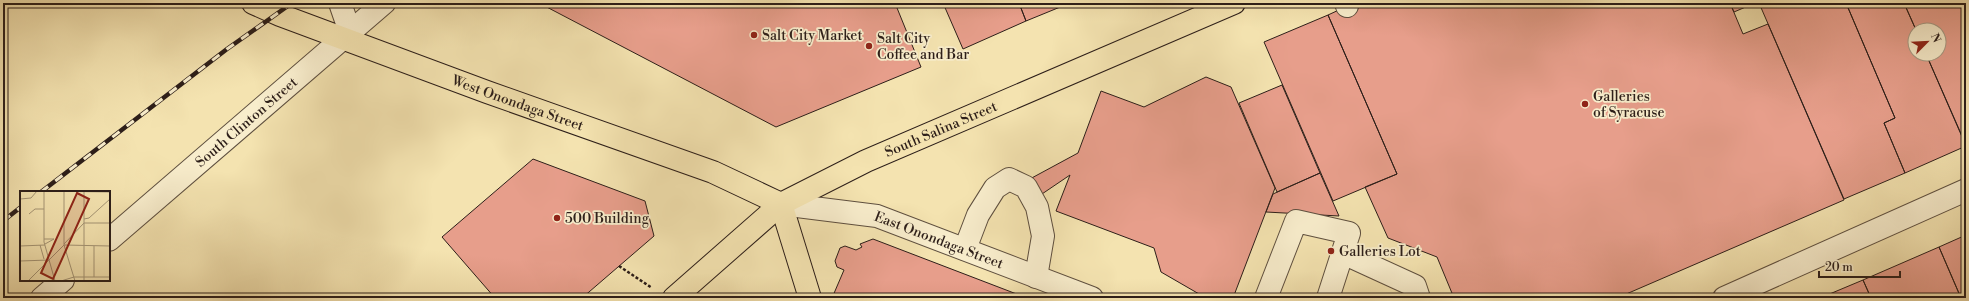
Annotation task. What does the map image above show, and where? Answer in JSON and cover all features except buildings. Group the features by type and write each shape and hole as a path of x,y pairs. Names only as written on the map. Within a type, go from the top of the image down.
{"main road":[{"name":"West Onondaga Street","path":"253,3 347,35 502,98 713,172 781,204"},
{"name":"South Salina Street","path":"665,294 781,204 866,161 1234,3"},
{"path":"781,204 810,298"}],"street":[{"path":"340,3 347,35"},
{"name":"South Clinton Street","path":"110,239 384,3"},
{"path":"965,249 978,215 995,188 1010,179 1026,187 1037,207 1043,236 1036,277"},
{"path":"1724,298 1966,190"},
{"name":"East Onondaga Street","path":"781,204 877,216 1092,298"},
{"path":"1266,298 1296,220 1349,233 1328,298"},
{"path":"1343,254 1415,286 1419,298"},
{"path":"42,298 62,281"}],"path":[{"path":"619,266 665,294"}],"railway":[{"path":"42,191 227,49 292,3"},
{"path":"3,221 20,208"}],"place":[{"name":"Salt City Market","path":"754,35"},
{"name":"Salt City Coffee and Bar","path":"869,46"},
{"name":"Galleries of Syracuse","path":"1585,104"},
{"name":"500 Building","path":"557,218"},
{"name":"Galleries Lot","path":"1331,251"}]}
